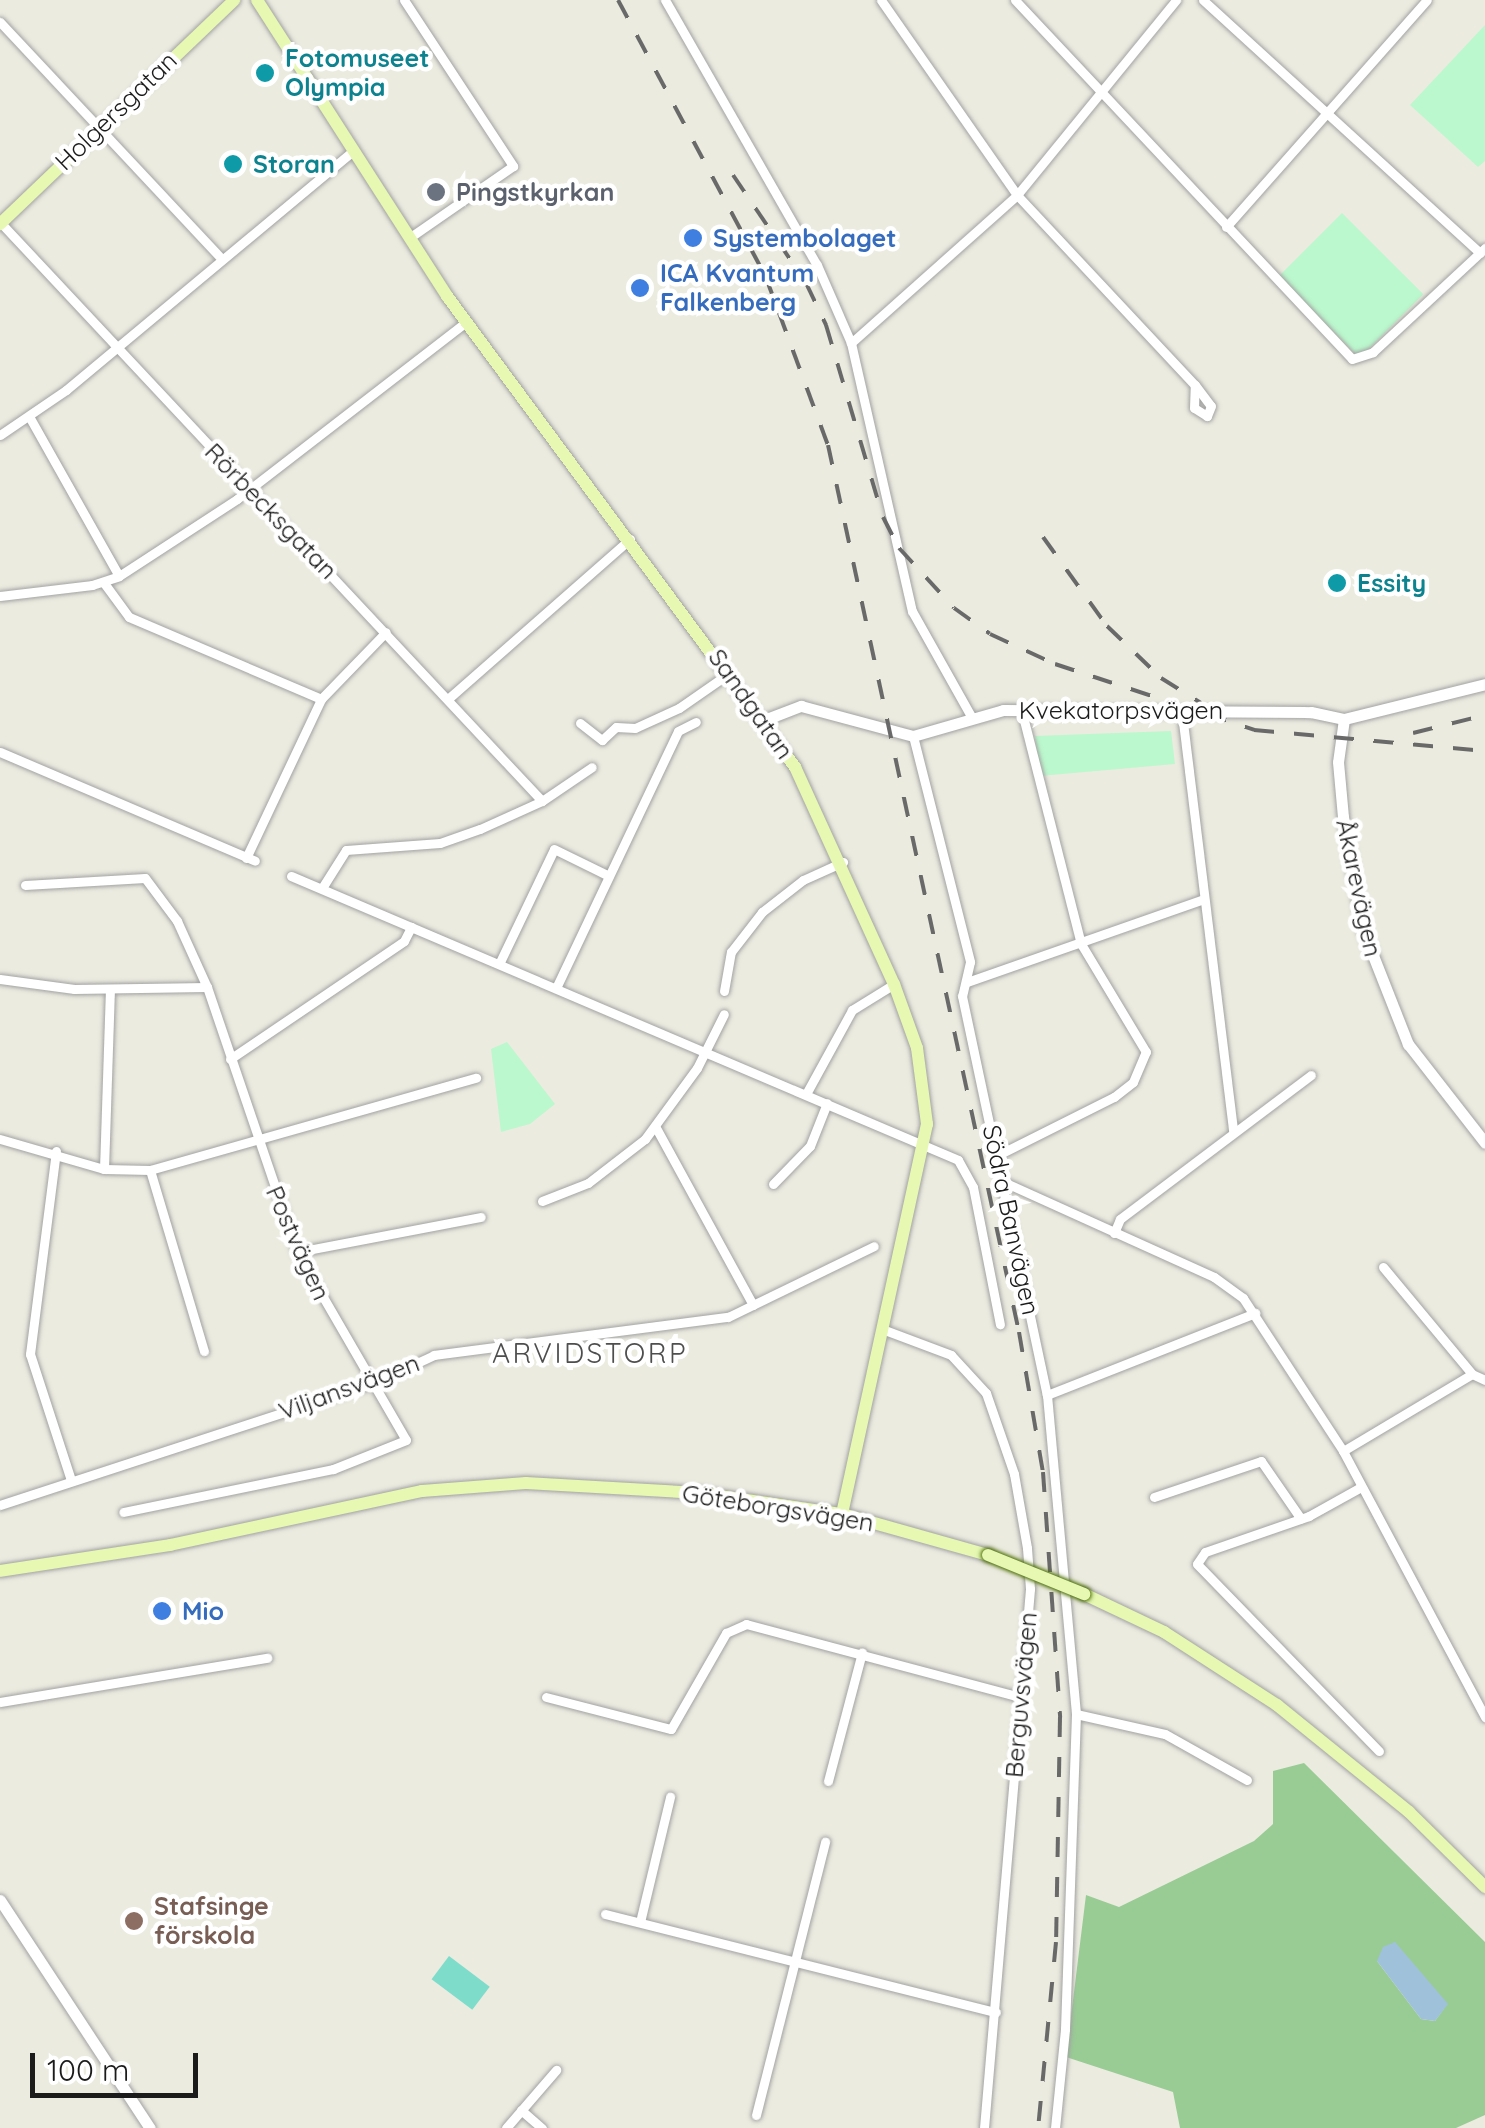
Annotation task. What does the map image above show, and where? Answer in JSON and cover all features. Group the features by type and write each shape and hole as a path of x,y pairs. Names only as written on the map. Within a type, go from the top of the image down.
{"main road":[{"name":"Holgersgatan","path":"0,223 234,0"},
{"name":"Sandgatan","path":"257,0 466,322 764,720 843,862 894,984 926,1085 923,1144 842,1514"},
{"name":"Göteborgsvägen","path":"0,1571 170,1545 306,1512 462,1486 578,1482 842,1514 988,1555 1164,1632 1277,1705 1352,1763 1485,1887"},
{"name":"Göteborgsvägen","path":"1462,1866 1485,1899"}],"street":[{"path":"404,0 513,166 408,238"},
{"path":"665,0 816,265 850,343 912,610 972,718"},
{"path":"881,0 1017,195 1195,385"},
{"path":"1015,0 1352,360 1374,352 1482,250 1203,0"},
{"path":"850,343 1017,195 1176,0"},
{"path":"1226,227 1427,0"},
{"path":"0,22 222,258"},
{"path":"0,436 30,418 353,151"},
{"name":"Rörbecksgatan","path":"0,223 542,801"},
{"path":"0,596 104,583 118,576 250,490 466,322"},
{"path":"30,418 118,576"},
{"path":"449,698 630,539"},
{"path":"104,583 128,617 322,699"},
{"path":"0,752 250,859 322,699 386,632"},
{"path":"580,723 602,740 616,728 634,728 679,708 730,673"},
{"name":"Kvekatorpsvägen","path":"913,736 972,718 1022,710 1310,712 1344,719 1485,684"},
{"path":"764,720 782,707 801,706 913,736"},
{"path":"998,1155 1114,1097 1144,1066 1142,1036 1081,944 1022,710"},
{"path":"1182,714 1233,1131"},
{"name":"Åkarevägen","path":"1344,719 1343,818 1363,930 1408,1044 1485,1144"},
{"path":"556,988 678,731 696,722"},
{"name":"Södra Banvägen","path":"913,736 970,962 962,996 1006,1183 1046,1395 1076,1714 1067,1992 1055,2128"},
{"path":"322,888 346,850 440,842 542,801 592,766"},
{"path":"499,964 554,849 609,876"},
{"path":"724,991 731,952 762,912 803,880 843,862"},
{"path":"291,876 923,1144 967,1170 1000,1324"},
{"name":"Postvägen","path":"25,884 145,878 190,944 296,1252 406,1440 333,1469 320,1466 123,1512"},
{"path":"967,982 1204,900"},
{"path":"230,1059 404,941 411,927"},
{"path":"0,979 110,990 207,987"},
{"path":"806,1094 852,1010 894,984"},
{"path":"104,1168 110,990"},
{"path":"542,1201 588,1183 655,1126 708,1052 724,1014"},
{"path":"1114,1232 1120,1218 1311,1075"},
{"path":"0,1138 56,1150 104,1168 150,1170 258,1144 476,1078"},
{"path":"774,1184 810,1146 827,1103"},
{"path":"655,1126 753,1305"},
{"path":"56,1150 30,1354 71,1480"},
{"path":"150,1170 204,1351"},
{"path":"1006,1183 1228,1284 1254,1314 1343,1452 1485,1718"},
{"path":"296,1252 482,1216"},
{"name":"Viljansvägen","path":"0,1505 374,1383 434,1355 690,1325 753,1305 874,1246"},
{"path":"1383,1267 1472,1374 1485,1380"},
{"path":"1046,1395 1254,1314"},
{"name":"Berguvsvägen","path":"882,1329 950,1355 986,1393 1000,1426 1027,1548 1021,1697 984,2128"},
{"path":"1343,1452 1472,1374"},
{"path":"1154,1497 1261,1461 1301,1519"},
{"path":"1361,1487 1301,1519 1205,1552 1197,1564 1379,1751"},
{"path":"546,1698 671,1729 736,1626 757,1624 1021,1697"},
{"path":"828,1781 862,1652"},
{"path":"0,1702 267,1658"},
{"path":"1076,1714 1165,1734 1248,1780"},
{"path":"640,1922 670,1798"},
{"path":"756,2115 825,1842"},
{"path":"0,1900 150,2128"},
{"path":"605,1914 996,2012"},
{"path":"506,2128 556,2070"},
{"path":"521,2110 542,2128"}],"green space":[{"path":"1485,25 1485,161 1478,167 1410,105"},
{"path":"1342,213 1423,294 1360,358 1278,277"},
{"path":"1171,731 1175,764 1040,776 1035,736"},
{"path":"507,1042 555,1104 530,1124 501,1132 491,1049"},
{"path":"1304,1763 1485,1942 1485,2115 1456,2128 1180,2128 1173,2092 1066,2057 1086,1895 1119,1907 1254,1841 1273,1824 1273,1771","holes":["1377,1961 1447,2004 1435,2021 1421,2019"]}],"shaded area":[{"path":"1395,1942 1448,2004 1435,2021 1421,2019 1377,1961 1383,1947"},
{"path":"449,1956 490,1987 472,2010 432,1979"}],"railway":[{"path":"618,0 765,275 828,445 1019,1332 1043,1472 1060,1717 1056,1942 1038,2128"},
{"path":"733,175 806,283 826,325 883,517 899,548 954,608 990,634 1055,664 1254,730 1485,751"},
{"path":"1043,537 1107,626 1161,678 1201,703"},
{"path":"1413,733 1485,715"}],"place":[{"name":"Fotomuseet Olympia","path":"265,73"},
{"name":"Storan","path":"233,164"},
{"name":"Pingstkyrkan","path":"436,192"},
{"name":"Systembolaget","path":"693,238"},
{"name":"ICA Kvantum Falkenberg","path":"640,288"},
{"name":"Essity","path":"1337,583"},
{"name":"Mio","path":"162,1611"},
{"name":"Stafsinge förskola","path":"134,1921"}],"district":[{"name":"ARVIDSTORP","path":"590,1353"}]}
